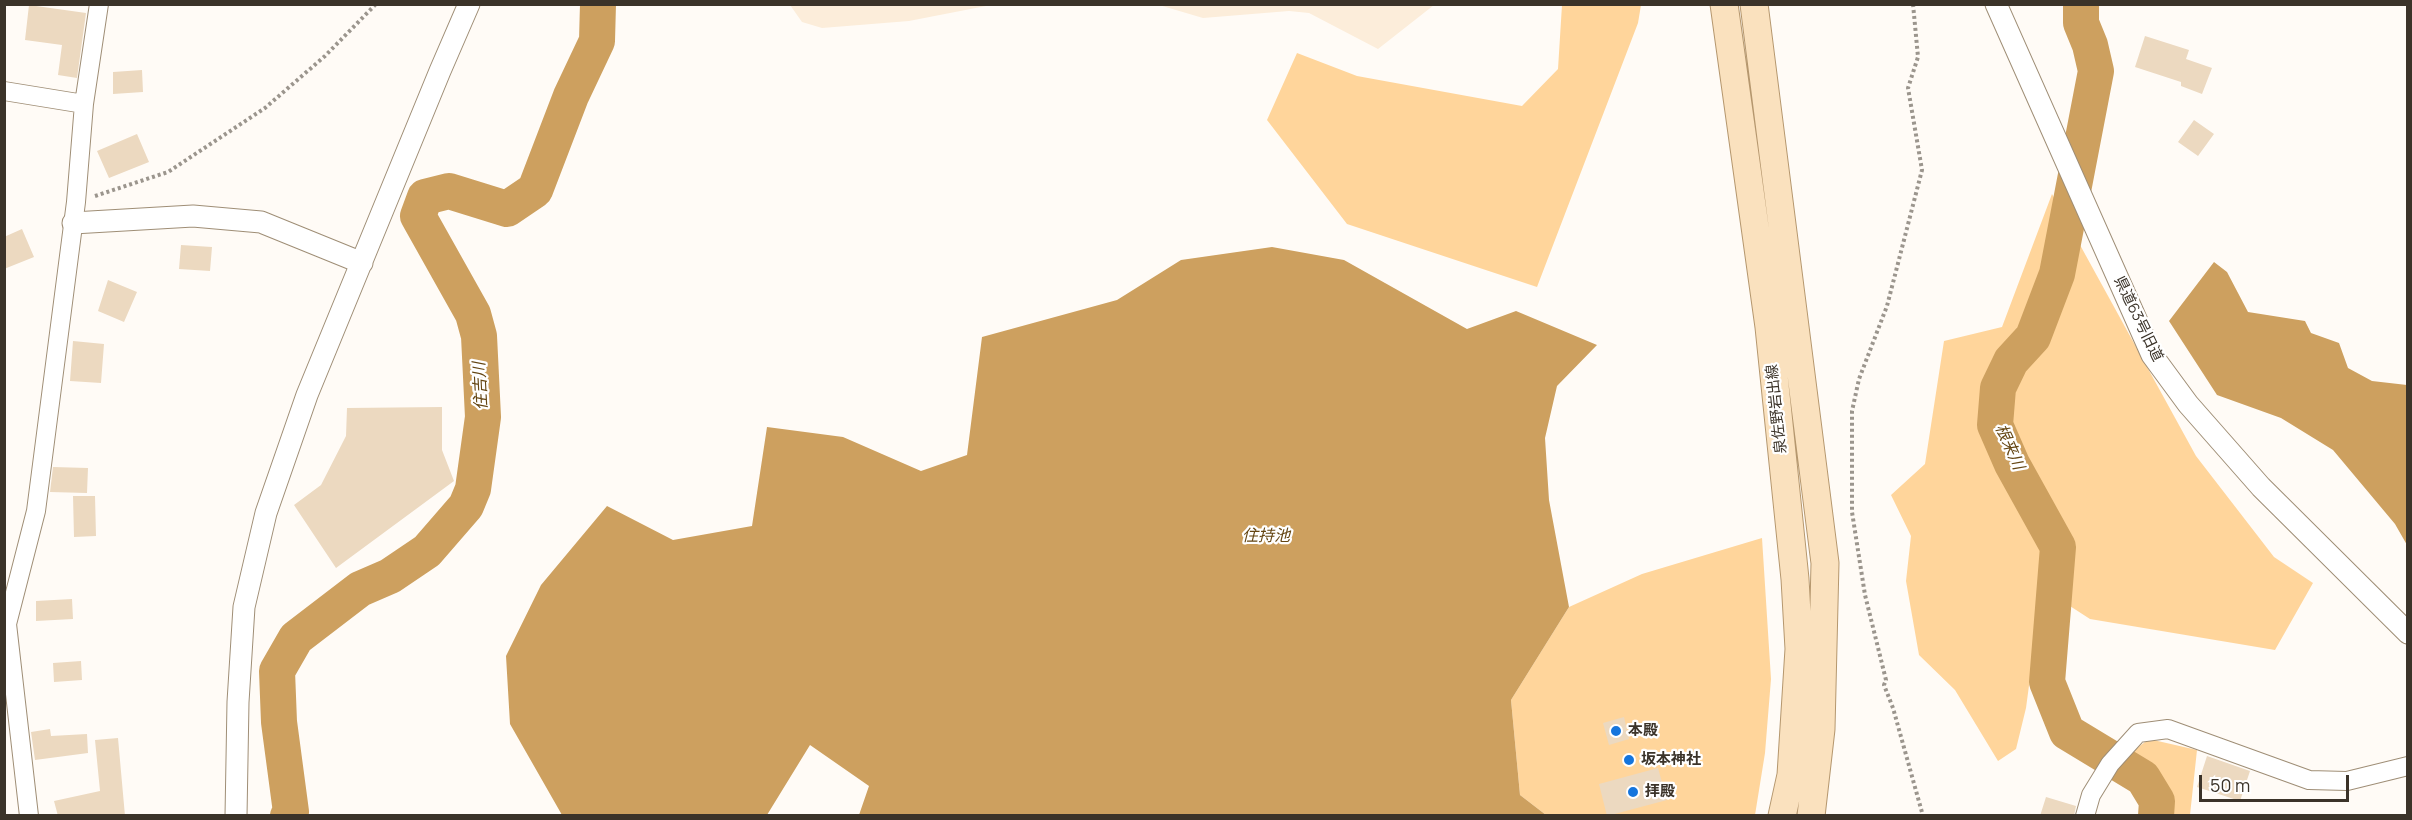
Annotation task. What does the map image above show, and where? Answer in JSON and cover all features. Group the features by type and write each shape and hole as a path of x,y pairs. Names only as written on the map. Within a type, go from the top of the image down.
{"main road":[{"name":"泉佐野岩出線","path":"1724,4 1769,327 1795,579 1799,649 1791,775 1782,816"},
{"name":"泉佐野岩出線","path":"1754,4 1825,563 1821,729 1810,816"}],"street":[{"path":"236,816 238,702 244,607 266,513 307,395 469,4"},
{"name":"県道63号旧道","path":"1996,4 2152,355 2188,404 2261,487 2408,633"},
{"path":"29,816 10,691 7,624 36,511 76,202 95,7"},
{"path":"4,91 84,104"},
{"path":"73,223 193,216 261,222 362,263"},
{"path":"2085,816 2091,795 2110,764 2138,733 2168,729 2309,780 2347,781 2408,766"}],"path":[{"path":"76,202 168,172 203,149 264,108 325,56 376,4"},
{"path":"1913,4 1918,57 1908,88 1922,170 1887,306 1859,379 1852,411 1852,512 1865,595 1886,680 1884,685 1893,708 1923,816"}],"shaded area":[{"path":"790,5 991,5 909,21 822,28 802,22"},
{"path":"1159,5 1434,5 1378,49 1309,13 1289,11 1203,18"},
{"path":"1562,5 1641,5 1638,23 1537,287 1347,224 1267,120 1297,53 1357,76 1522,106 1558,69"},
{"path":"2052,194 2196,456 2274,557 2313,583 2275,650 2090,619 2042,588 2026,708 2016,749 1998,761 1955,690 1919,655 1906,581 1911,536 1891,495 1925,464 1944,341 2002,327"},
{"path":"1762,538 1771,679 1765,753 1755,815 1546,815 1520,795 1511,700 1569,607 1642,574"},
{"path":"2149,739 2197,750 2190,815 2141,815 2133,751"}],"water":[{"name":"住持池","path":"1272,247 1344,260 1467,329 1516,311 1597,345 1557,386 1545,438 1549,500 1569,607 1511,700 1520,795 1546,815 859,815 869,786 810,745 767,815 562,815 510,724 506,656 541,585 607,506 673,540 752,526 767,427 843,437 921,471 967,455 982,337 1117,300 1181,260"},
{"path":"2214,262 2227,272 2248,312 2305,321 2311,333 2339,343 2348,368 2372,381 2407,385 2407,545 2395,524 2333,450 2281,418 2217,395 2169,321"}],"building":[{"path":"29,5 86,13 77,78 58,75 62,45 25,40"},
{"path":"2145,36 2189,50 2186,59 2212,68 2202,94 2181,86 2181,82 2135,67"},
{"path":"142,70 143,92 113,94 113,72"},
{"path":"2194,120 2214,134 2198,156 2178,142"},
{"path":"137,134 149,162 109,178 97,151"},
{"path":"22,229 34,257 4,269 4,237"},
{"path":"181,245 212,247 210,271 179,269"},
{"path":"108,280 137,292 124,322 98,311"},
{"path":"73,341 104,344 101,383 70,381"},
{"path":"442,407 442,450 454,481 336,568 294,505 321,485 346,436 347,408"},
{"path":"53,467 88,468 87,493 50,492"},
{"path":"73,496 95,496 96,536 74,537"},
{"path":"72,599 73,619 36,621 36,601"},
{"path":"81,661 82,680 54,682 53,663"},
{"name":"本殿","path":"1624,717 1629,739 1609,745 1603,723"},
{"path":"50,729 51,736 87,734 88,753 35,760 31,732"},
{"path":"118,738 125,816 58,816 54,801 100,791 95,740"},
{"path":"2207,756 2250,771 2240,801 2197,787"},
{"name":"拝殿","path":"1658,768 1667,800 1607,816 1599,784"},
{"path":"2046,797 2076,806 2074,816 2040,816"}],"waterway":[{"name":"住吉川","path":"288,816 291,812 279,722 277,671 296,638 360,589 390,576 427,551 466,506 473,489 483,417 479,336 473,314 418,216 425,197 449,191 507,209 535,190 571,96 597,41 598,4"},
{"name":"根来川","path":"2081,4 2081,23 2090,45 2096,71 2057,274 2033,337 2011,361 1998,388 1995,425 2012,464 2058,547 2047,682 2067,732 2143,778 2157,801 2156,816"}],"place":[{"name":"本殿","path":"1616,731"},
{"name":"坂本神社","path":"1629,760"},
{"name":"拝殿","path":"1633,792"}]}
